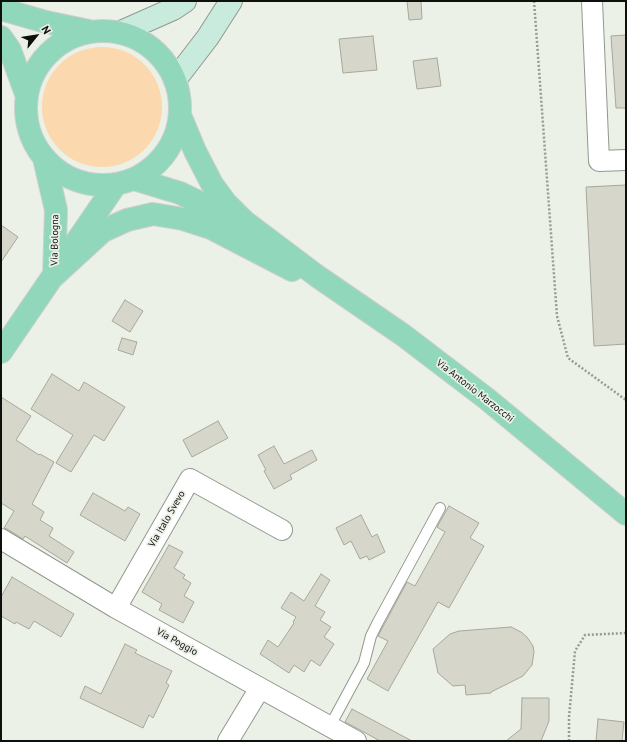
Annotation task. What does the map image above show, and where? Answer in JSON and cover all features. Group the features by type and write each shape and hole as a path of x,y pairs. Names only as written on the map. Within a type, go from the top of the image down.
{"main road":[{"name":"Via Bologna","path":"121,32 173,9 185,1"},
{"path":"175,80 208,37 231,1"},
{"path":"1,9 46,22 89,31"},
{"name":"Via Bologna","path":"105,30 121,32 144,42 163,58 175,80 180,97 180,115 176,135 166,153 152,168 125,182 96,185 77,181 59,172 44,158 34,144 28,128 25,111 26,94 38,65 48,52 60,42 74,35 89,31 105,30"},
{"path":"1,37 10,50 26,94"},
{"name":"Via Antonio Marzocchi","path":"180,115 195,151 212,184 226,203 244,221 317,276"},
{"name":"Via Bologna","path":"44,158 56,210 54,276"},
{"name":"Via Bologna","path":"1,352 82,233 125,182"},
{"name":"Via Antonio Marzocchi","path":"125,182 160,188 180,194 211,208 317,276 403,335 487,399 626,514"},
{"path":"54,276 103,231 127,220 153,214 183,219 211,228 354,301"}],"street":[{"path":"592,1 599,162 626,160"},
{"name":"Via Italo Svevo","path":"116,608 190,479 282,530"},
{"name":"Via Poggio","path":"1,539 116,608 356,741"},
{"path":"228,741 260,688"}],"lane":[{"path":"330,726 364,664 371,636 378,622 440,508"}],"path":[{"path":"534,1 557,316 568,358 626,400"},
{"path":"569,741 569,717 575,651 585,636 626,633"}],"shaded area":[{"path":"102,47 114,48 125,52 135,57 144,65 152,74 157,84 161,95 161,119 157,130 152,140 144,149 135,157 125,162 114,166 102,167 90,166 79,162 69,157 60,149 52,140 47,130 43,119 42,107 43,95 47,84 52,74 60,65 69,57 79,52 90,48"}],"building":[{"path":"407,1 421,1 422,19 409,20"},
{"path":"626,35 626,108 616,108 611,36"},
{"path":"373,36 377,70 343,73 339,39"},
{"path":"437,58 441,86 417,89 413,61"},
{"path":"626,185 626,344 594,346 586,187"},
{"path":"1,225 18,237 1,262"},
{"path":"125,300 143,311 130,332 112,321"},
{"path":"122,338 137,342 133,355 118,350"},
{"path":"52,374 79,391 84,382 125,407 104,441 94,435 71,472 56,463 73,435 31,409"},
{"path":"1,397 31,416 16,440 39,455 40,454 54,462 32,504 44,512 40,520 53,528 49,536 74,552 67,563 25,536 23,539 4,528 14,511 1,503"},
{"path":"218,421 228,438 192,457 183,440"},
{"path":"274,446 284,464 312,450 317,460 290,475 292,479 274,489 264,471 266,470 258,455"},
{"path":"93,493 125,511 128,507 140,514 125,541 80,515"},
{"path":"449,506 479,523 470,538 484,546 449,608 438,602 388,691 367,679 388,641 378,636 407,582 415,586 445,532 437,527"},
{"path":"361,515 372,537 377,534 385,552 369,560 367,556 360,559 351,541 344,545 336,528"},
{"path":"169,545 183,552 174,568 185,575 183,578 191,583 184,596 194,602 183,623 159,610 162,604 142,592"},
{"path":"321,574 330,580 315,606 325,612 320,620 331,627 324,637 334,644 320,666 311,660 304,672 294,665 289,673 260,654 268,640 278,647 294,623 293,622 296,617 281,608 291,592 304,601"},
{"path":"12,577 74,614 61,637 34,621 29,629 16,622 15,624 1,616 1,597"},
{"path":"511,627 527,637 533,646 534,652 532,665 523,676 491,693 466,695 465,685 453,686 438,673 433,649 450,634 459,631"},
{"path":"125,644 137,650 135,653 172,671 166,683 169,685 153,718 149,715 143,728 80,698 85,686 101,694"},
{"path":"522,698 549,698 549,721 541,741 506,741 521,729"},
{"path":"352,709 412,741 380,741 345,722"},
{"path":"598,719 624,722 622,741 596,741"}]}
